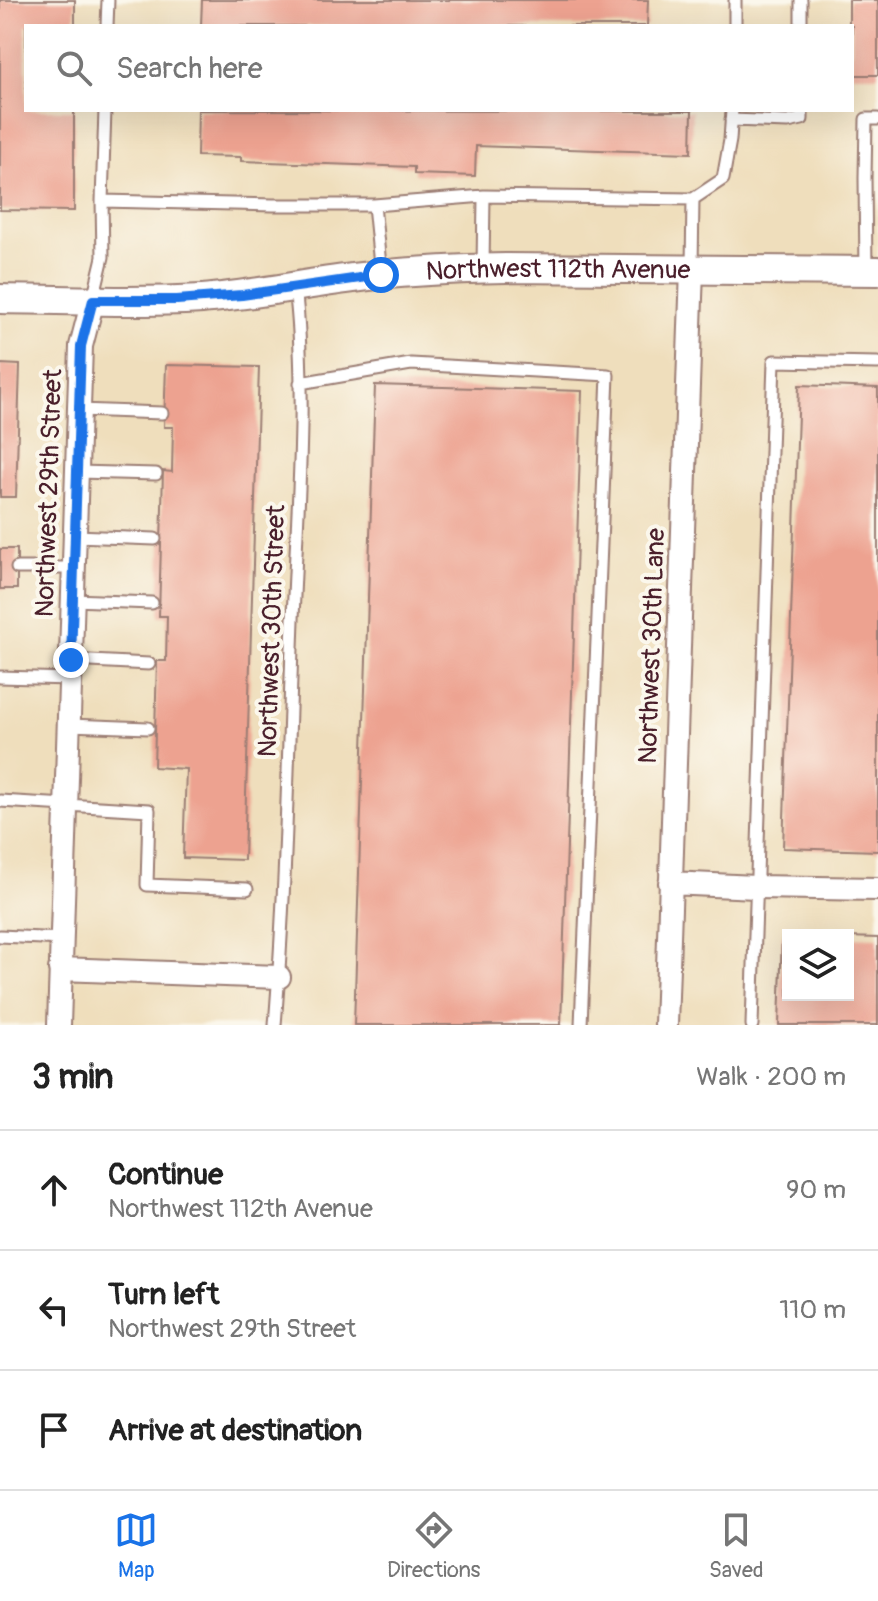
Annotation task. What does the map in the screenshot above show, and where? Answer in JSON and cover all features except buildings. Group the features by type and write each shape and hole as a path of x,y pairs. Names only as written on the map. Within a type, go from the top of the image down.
{"street":[{"name":"Northwest 112th Avenue","path":"0,299 200,299 381,275 483,268 872,271"},
{"name":"Northwest 30th Lane","path":"666,1025 692,269"},
{"name":"Northwest 29th Street","path":"59,1025 81,346 93,300"},
{"path":"670,883 878,889"},
{"path":"60,969 279,977"}],"lane":[{"path":"107,24 108,0"},
{"path":"735,0 735,24"},
{"path":"801,0 801,24"},
{"path":"93,300 103,257 105,112"},
{"path":"102,201 374,205 484,196 693,199 723,179 731,115 788,122 802,119 802,112"},
{"path":"872,271 866,119 878,119"},
{"path":"483,268 484,196"},
{"path":"692,269 693,199"},
{"path":"374,205 381,275"},
{"name":"Northwest 30th Street","path":"275,1025 301,420 295,287"},
{"path":"752,1025 774,361 878,363"},
{"path":"300,383 411,364 608,375 581,1025"},
{"path":"79,410 162,413"},
{"path":"77,472 156,474"},
{"path":"75,536 155,539"},
{"path":"17,568 74,568"},
{"path":"73,600 152,603"},
{"path":"0,677 149,664"},
{"path":"69,725 148,728"},
{"path":"0,801 149,810 147,885 247,889"},
{"path":"0,936 62,939"}],"route":[{"path":"71,660 81,346 93,300 200,299 381,275"}]}
